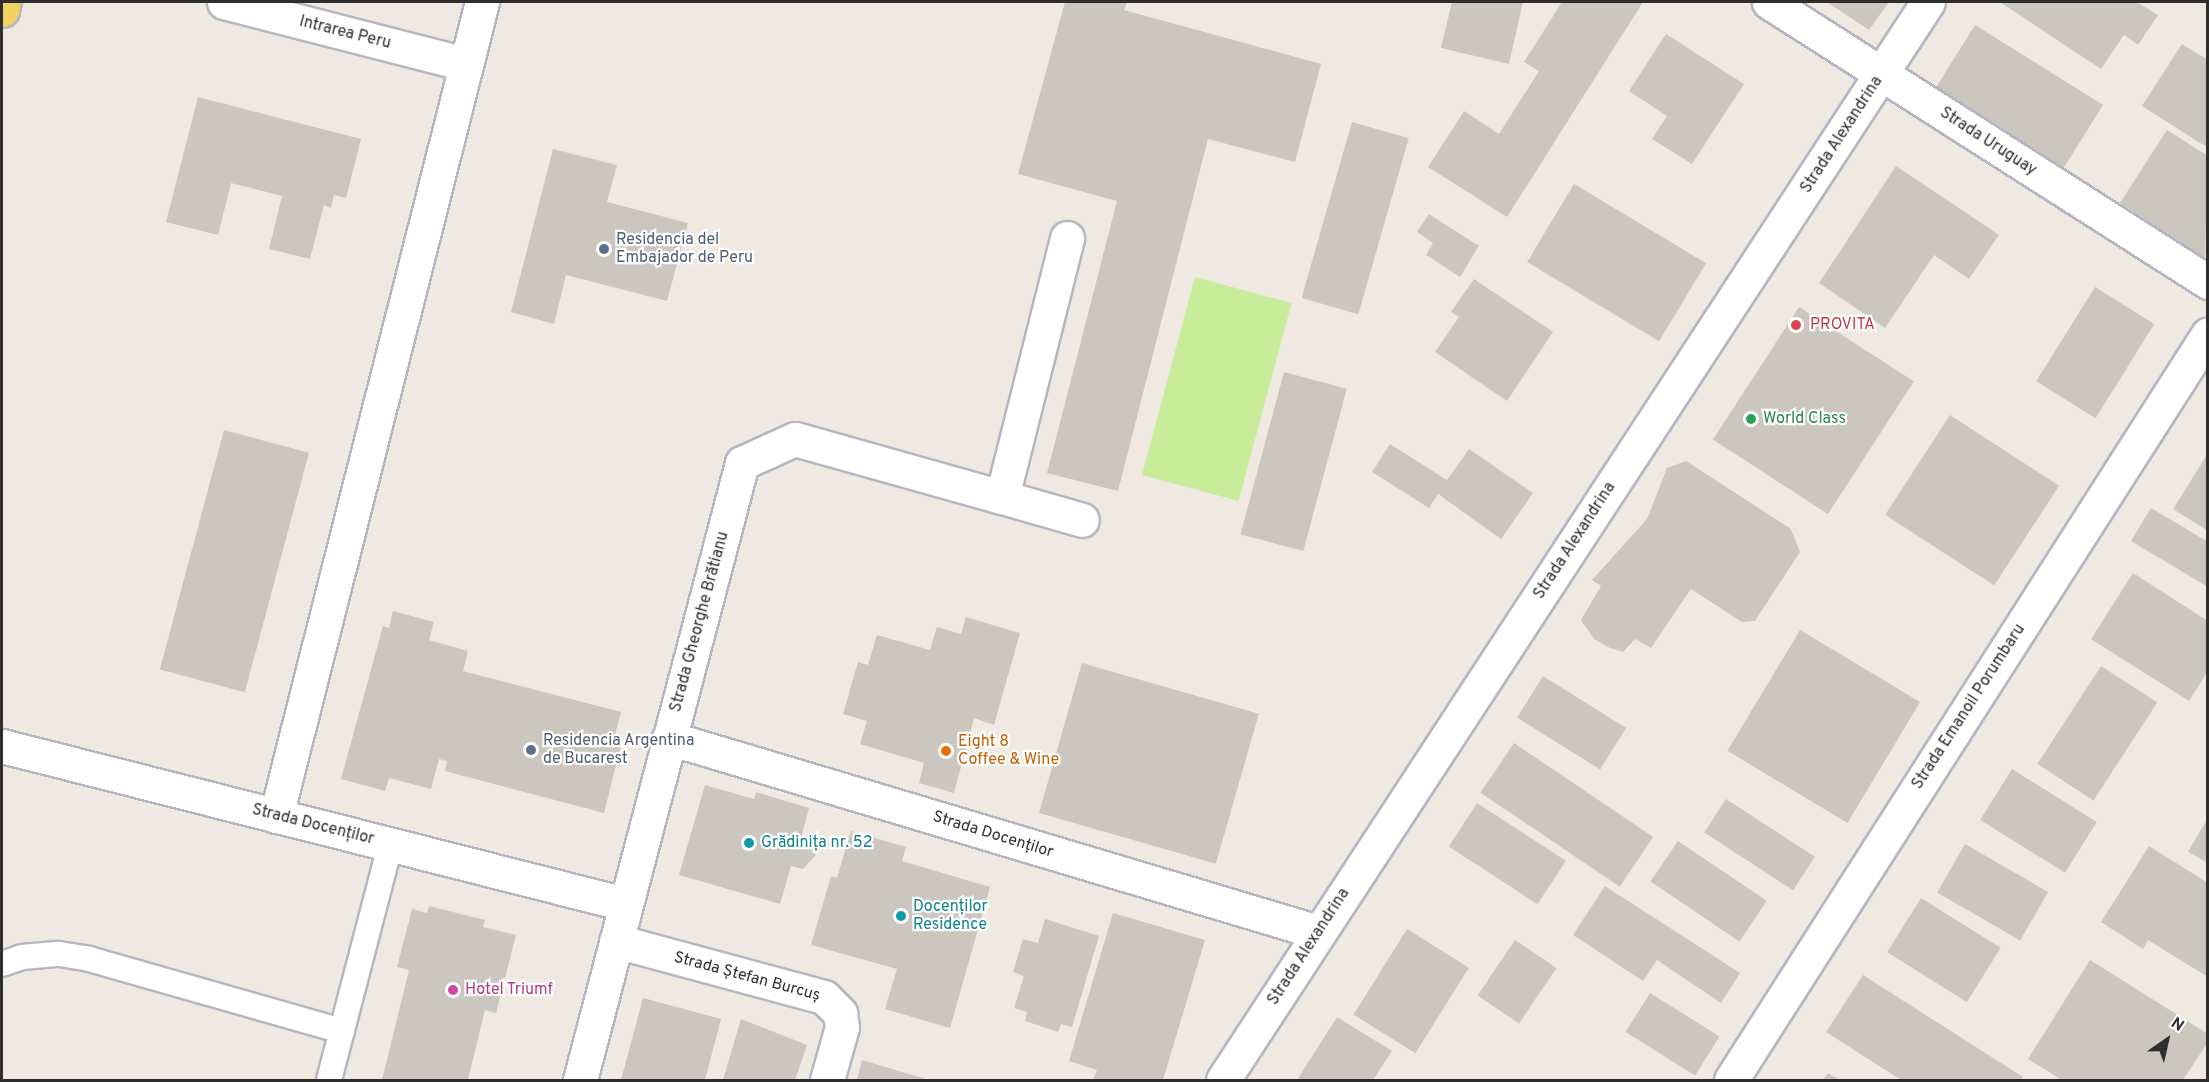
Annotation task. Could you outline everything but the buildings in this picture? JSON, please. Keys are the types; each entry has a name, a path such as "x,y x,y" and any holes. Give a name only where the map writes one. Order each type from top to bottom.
{"main road":[{"path":"2,10 4,2"}],"street":[{"name":"Intrarea Peru","path":"224,2 466,64"},
{"path":"276,816 482,2"},
{"name":"Strada Uruguay","path":"1769,2 2208,282"},
{"name":"Strada Alexandrina","path":"1223,1080 1928,2"},
{"path":"1002,496 1067,238"},
{"name":"Strada Emanoil Porumbaru","path":"1731,1080 2208,334"},
{"name":"Strada Gheorghe Brătianu","path":"580,1080 742,463 795,439 1082,520"},
{"name":"Strada Docenților","path":"669,738 1318,932"},
{"name":"Strada Docenților","path":"2,746 626,904"},
{"name":"Strada Ștefan Burcuș","path":"616,941 824,997 840,1013 842,1027 827,1080"}],"lane":[{"path":"329,1080 390,845"},
{"path":"2,964 22,957 59,954 89,959 342,1031"}],"green space":[{"path":"1195,277 1292,303 1239,501 1142,475"}],"place":[{"name":"Residencia del Embajador de Peru","path":"604,249"},
{"name":"PROVITA","path":"1796,325"},
{"name":"World Class","path":"1751,419"},
{"name":"Residencia Argentina de Bucarest","path":"531,750"},
{"name":"Eight 8 Coffee & Wine","path":"946,751"},
{"name":"Grădinița nr. 52","path":"749,843"},
{"name":"Docenților Residence","path":"901,916"},
{"name":"Hotel Triumf","path":"453,990"}]}
